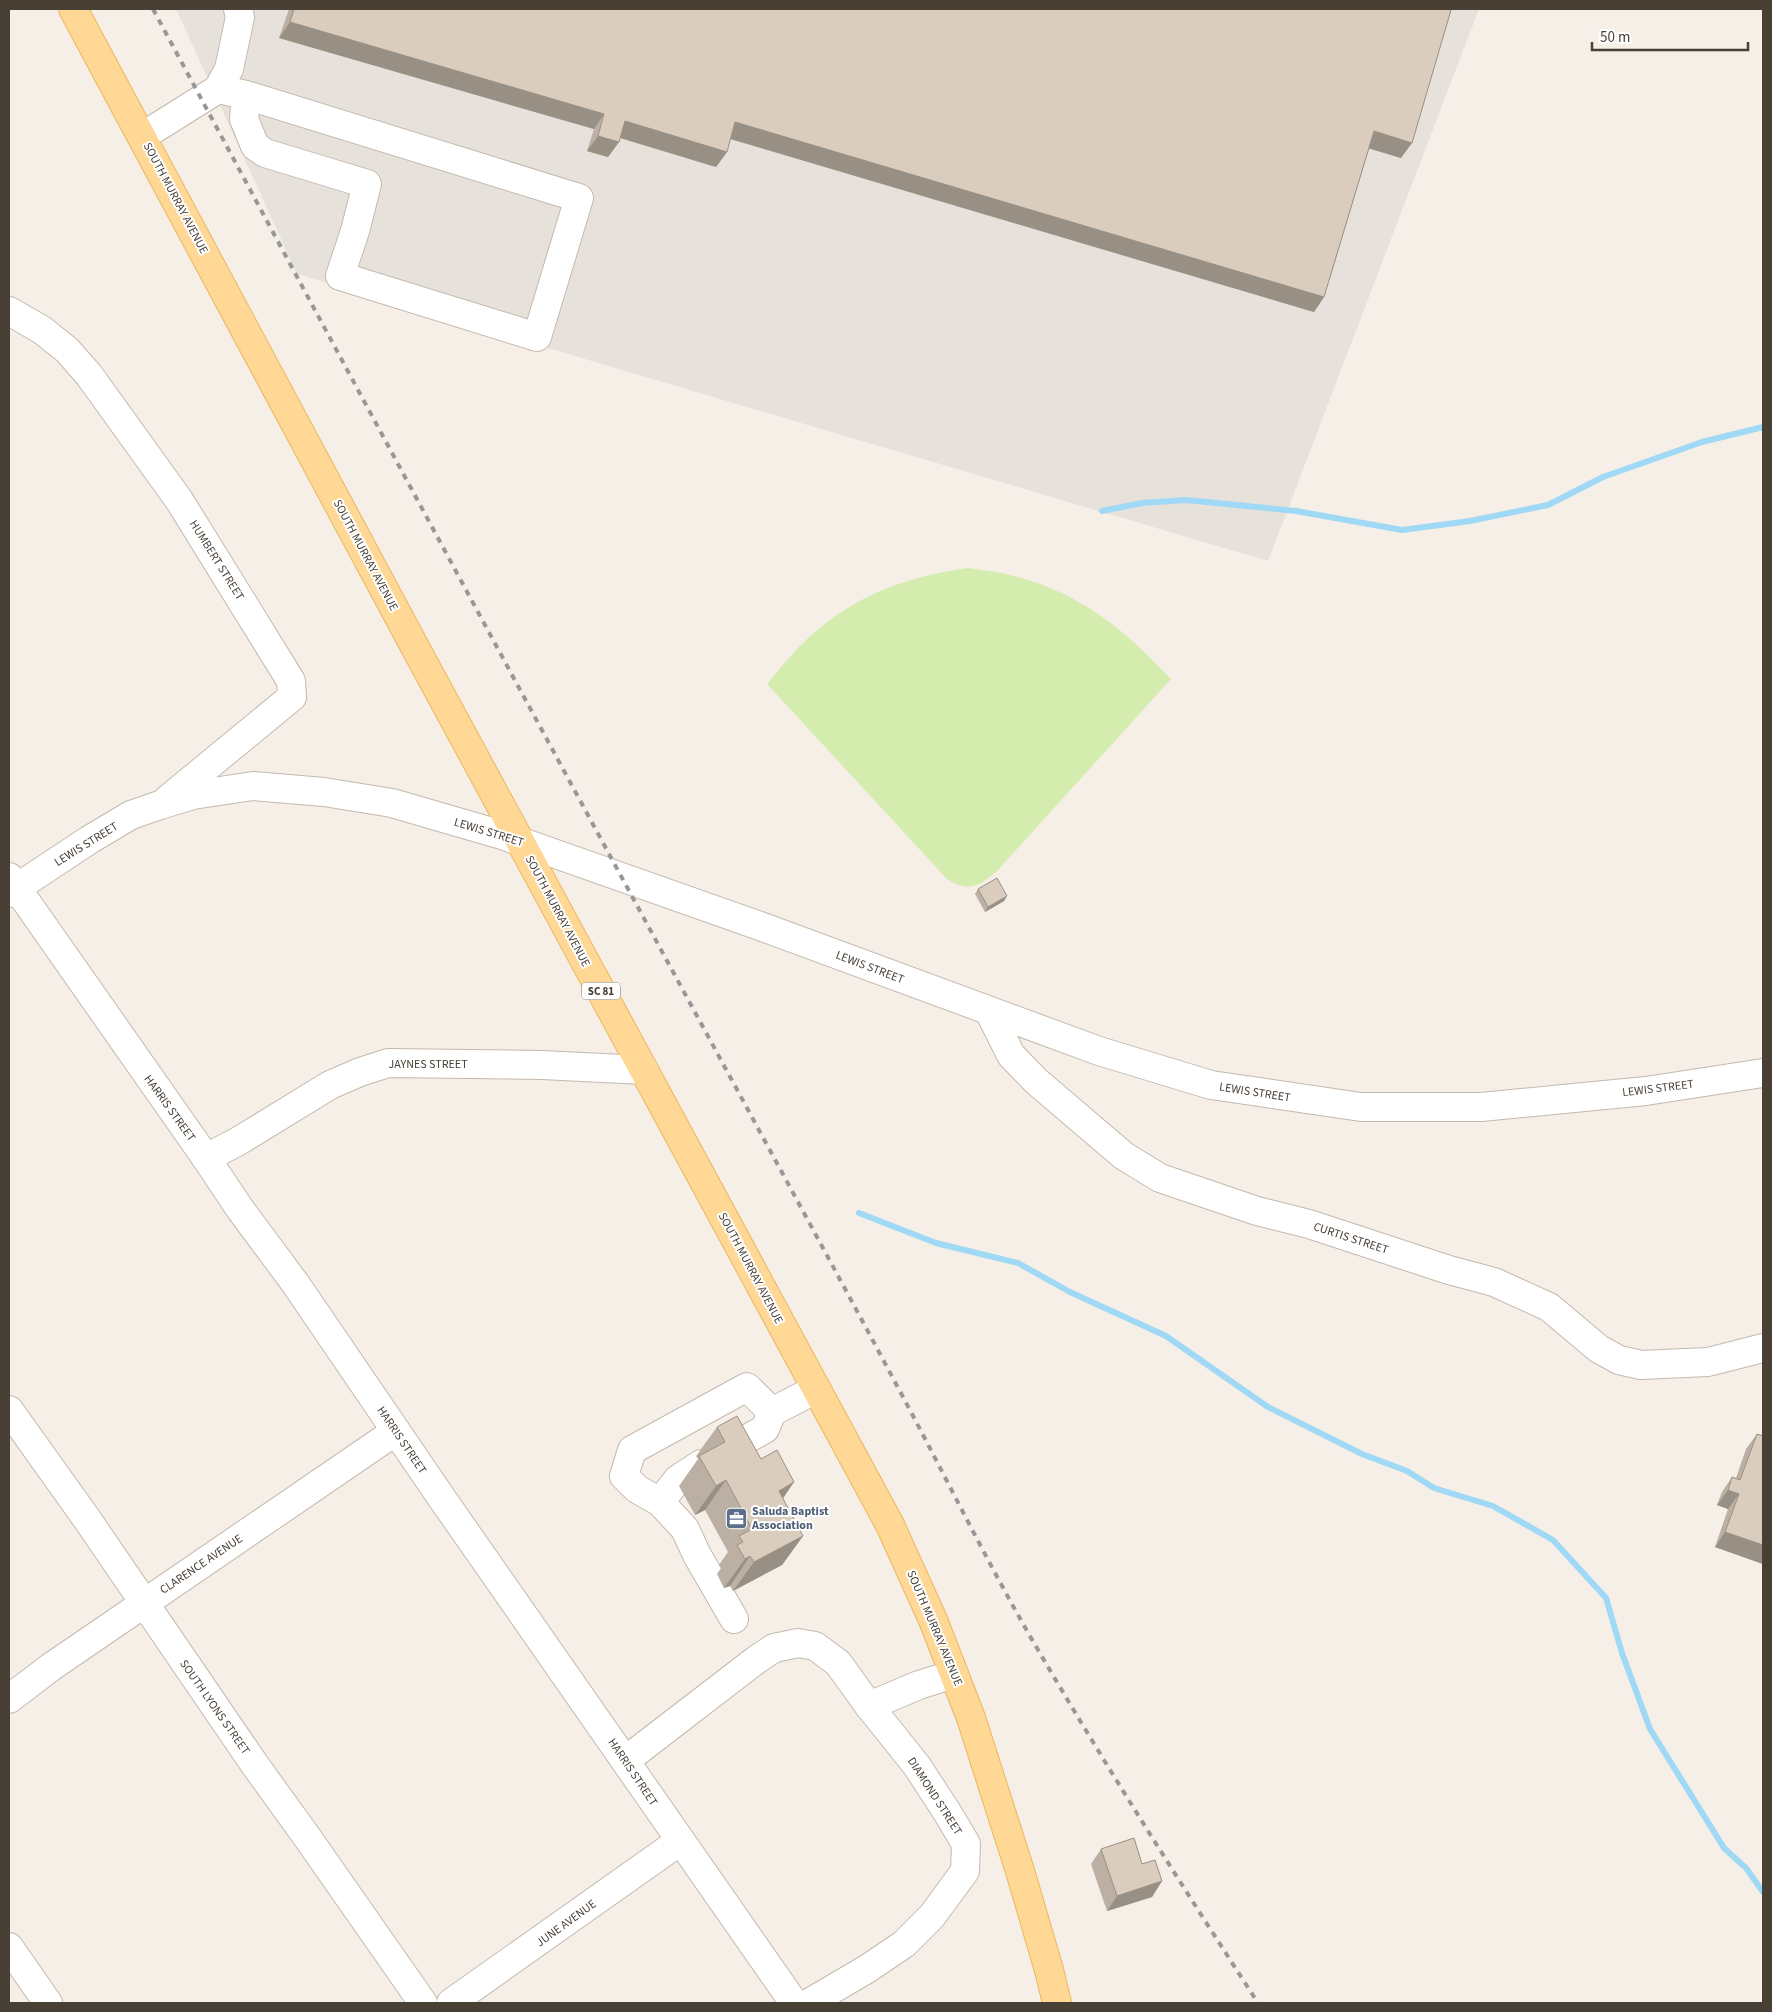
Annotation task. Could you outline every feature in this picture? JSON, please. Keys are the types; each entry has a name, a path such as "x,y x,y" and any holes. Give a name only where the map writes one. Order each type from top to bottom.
{"main road":[{"name":"SOUTH MURRAY AVENUE","path":"73,9 890,1526 933,1620 971,1718 997,1797 1049,1970 1057,2003"}],"street":[{"path":"143,136 218,89 229,69 240,17 238,9"},
{"path":"218,89 246,95 580,198 537,337 340,276 367,184 260,150 255,146 244,119 246,95"},
{"name":"HUMBERT STREET","path":"9,312 42,330 67,350 89,375 179,500 291,681 292,697 160,805"},
{"name":"LEWIS STREET","path":"11,886 131,816 192,795 253,786 324,792 392,803 520,841 760,926 1099,1051 1211,1085 1361,1107 1482,1107 1646,1091 1763,1073"},
{"name":"HARRIS STREET","path":"11,886 206,1158 240,1209 295,1283 794,2003"},
{"name":"CURTIS STREET","path":"989,1011 1012,1055 1036,1081 1124,1156 1160,1178 1257,1211 1309,1224 1449,1270 1494,1282 1549,1307 1599,1348 1619,1360 1641,1365 1708,1362 1763,1348"},
{"name":"JAYNES STREET","path":"206,1158 237,1142 330,1086 360,1072 388,1063 542,1065 644,1070"},
{"path":"734,1618 697,1555 685,1529 660,1502 637,1489 624,1476 632,1450 747,1387 772,1412"},
{"path":"660,1502 678,1479 711,1458 765,1429 772,1412 816,1389"},
{"name":"SOUTH LYONS STREET","path":"9,1410 89,1522 255,1765 423,2003"},
{"name":"CLARENCE AVENUE","path":"9,1699 50,1667 396,1431"},
{"name":"DIAMOND STREET","path":"626,1760 756,1660 774,1648 798,1644 815,1646 838,1663 869,1706 917,1766 948,1812 966,1844 964,1871 932,1916 904,1944 867,1969 809,2003"},
{"path":"869,1706 919,1685 954,1674"},
{"name":"JUNE AVENUE","path":"451,2003 680,1841"},
{"path":"9,1947 48,2003"}],"shaded area":[{"path":"176,9 1479,9 1268,561 297,274"}],"green space":[{"path":"968,568 1001,573 1031,581 1055,590 1076,601 1116,627 1171,679 996,872 973,886 961,886 947,879 767,684 818,629 857,603 877,592 898,584 921,577"}],"building":[{"path":"294,9 1451,10 1412,143 1374,131 1324,297 735,122 727,152 625,121 619,142 598,136 604,114 290,22"},
{"path":"997,878 1007,896 988,907 978,889"},
{"path":"737,1416 761,1459 777,1450 794,1482 779,1491 803,1536 754,1562 750,1556 745,1559 737,1545 743,1542 739,1536 752,1529 726,1480 716,1486 699,1456 725,1442 717,1427"},
{"path":"1757,1434 1763,1436 1763,1545 1725,1532 1739,1494 1728,1490 1732,1477 1740,1480"},
{"path":"1134,1838 1142,1864 1155,1860 1162,1881 1117,1896 1101,1849"}],"waterway":[{"path":"1102,511 1142,503 1186,500 1296,511 1402,530 1470,521 1548,505 1603,477 1702,442 1763,427"},
{"path":"859,1213 936,1243 1018,1263 1070,1292 1166,1336 1268,1407 1362,1454 1407,1471 1434,1488 1493,1506 1553,1540 1606,1598 1622,1653 1650,1729 1724,1848 1746,1868 1763,1892"}],"railway":[{"path":"153,9 856,1310 1019,1617 1116,1779 1258,2003"}],"place":[{"name":"Saluda Baptist Association","path":"736,1518"}]}
